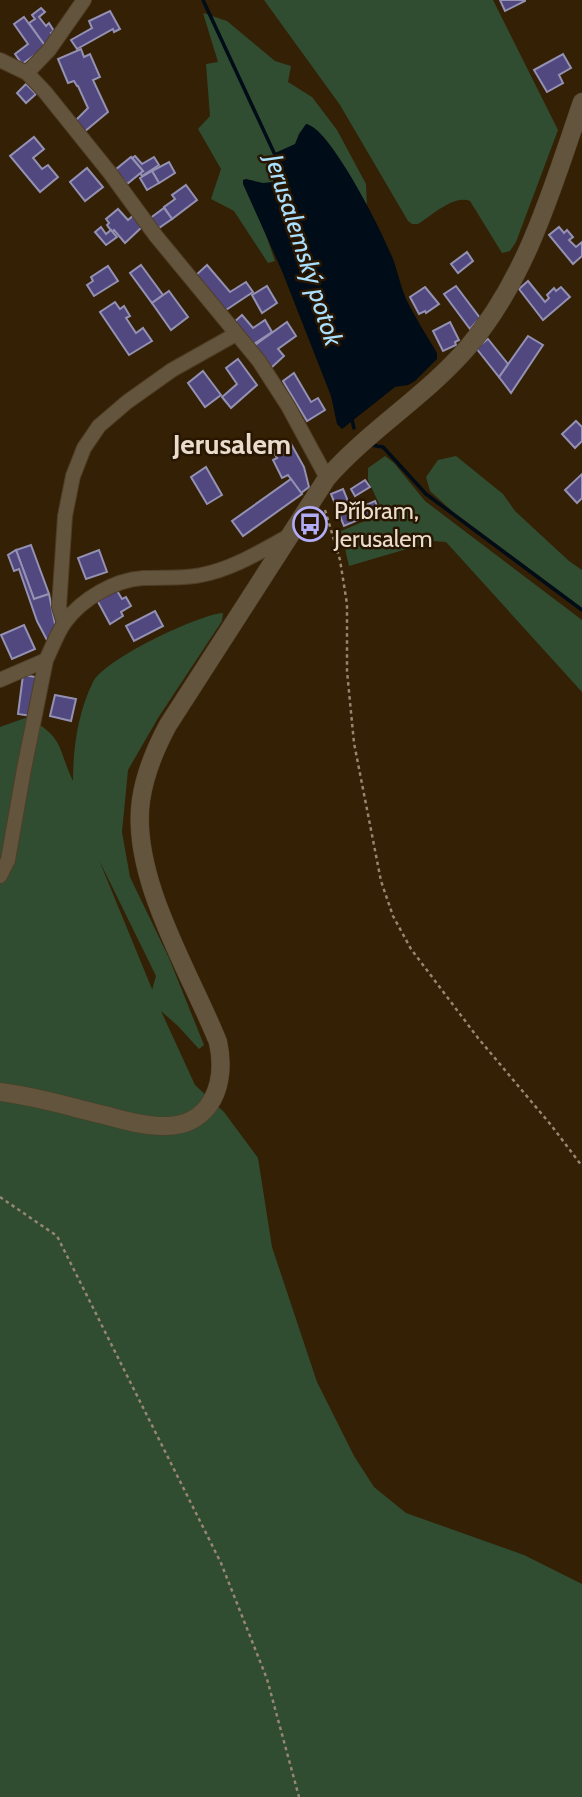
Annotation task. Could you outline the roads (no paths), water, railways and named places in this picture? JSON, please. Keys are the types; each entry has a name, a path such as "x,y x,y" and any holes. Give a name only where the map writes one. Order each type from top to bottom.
{"street":[{"path":"27,73 50,50 83,0"},
{"path":"0,60 27,73 80,134 156,236 275,384 327,478"},
{"path":"0,1092 141,1124 165,1126 200,1115 214,1098 222,1060 218,1042 166,923 142,850 141,801 155,749 327,478 359,444 439,376 467,349 484,327 508,289 542,216 582,102"},
{"path":"64,623 59,607 65,516 73,476 84,448 99,426 127,402 172,370 236,334"},
{"path":"0,876 8,860 46,660 64,623 90,599 121,582 198,576 219,571 289,536"},
{"path":"0,680 46,660"}],"water":[{"path":"306,124 328,143 355,184 388,246 407,301 437,353 437,359 415,381 395,387 342,429 337,424 331,396 282,271 243,184 246,179 273,182 275,153 295,144"}],"waterway":[{"name":"Jerusalemský potok","path":"203,0 276,157"},
{"name":"Jerusalemský potok","path":"351,416 354,428"},
{"name":"Jerusalemský potok","path":"371,445 383,447 426,494 582,610"}],"place":[{"name":"Příbram, Jerusalem","path":"310,524"}],"district":[{"name":"Jerusalem","path":"232,444"}]}
